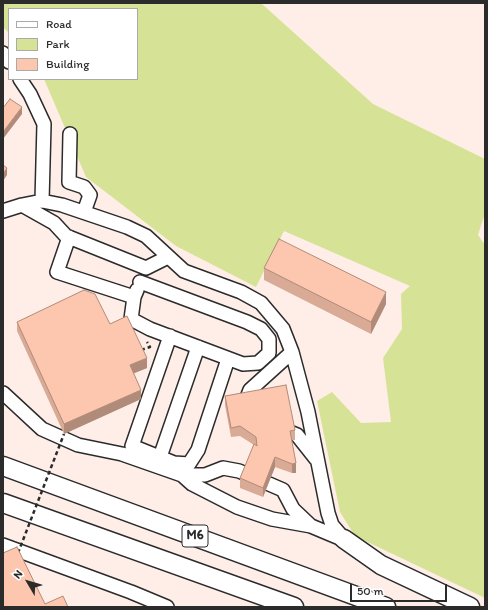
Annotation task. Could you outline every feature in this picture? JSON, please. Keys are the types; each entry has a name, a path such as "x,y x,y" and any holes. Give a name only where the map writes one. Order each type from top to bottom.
{"highway":[{"name":"M6","path":"3,466 386,607"},
{"name":"M6","path":"3,503 294,607"},
{"path":"344,539 381,565 470,607"}],"lane":[{"path":"21,80 30,94 44,124 42,202"},
{"path":"70,134 69,182 84,187 90,195 84,212"},
{"path":"3,211 22,205 42,202 62,205 128,227 146,236 184,271 241,292 261,303 283,329 292,352 308,412 332,525 344,539"},
{"path":"22,205 49,220 69,237 146,268"},
{"path":"69,237 57,272 134,298"},
{"path":"140,282 248,322 261,329 269,339 269,353 258,363 243,364 170,336 131,319 134,298 140,282 146,268 168,257"},
{"path":"170,336 132,446 174,463 189,464 198,450 228,358"},
{"path":"160,457 198,347"},
{"path":"250,421 242,409 250,390 292,352"},
{"path":"243,364 258,384"},
{"path":"3,393 42,429 78,445 122,454 182,475 205,476 223,468 238,471 283,490 293,509 311,526"},
{"path":"268,432 275,434 290,431 297,435 318,462"},
{"path":"182,475 192,484 237,508 272,519 311,526 344,539"},
{"path":"3,545 131,592 167,607"}],"path":[{"path":"17,556 64,434"}],"green space":[{"path":"3,3 261,3 373,104 485,159 485,213 478,235 485,245 485,598 355,536 340,512 317,401 332,392 361,423 391,422 383,358 402,329 401,294 410,286 284,231 256,287 176,246 86,177 44,80 138,80 138,8 8,8 8,32 3,27"}],"building":[{"path":"10,99 22,107 3,132 3,108"},
{"path":"3,165 7,168 3,174"},
{"path":"279,239 386,292 371,322 264,268"},
{"path":"84,290 95,294 110,324 127,316 147,358 130,365 141,390 64,424 17,322"},
{"path":"286,385 295,430 290,431 296,463 292,464 275,457 263,488 240,478 254,444 257,446 256,437 240,426 231,428 225,396"},
{"path":"17,547 45,604 63,596 68,607 3,607 3,553"}]}
